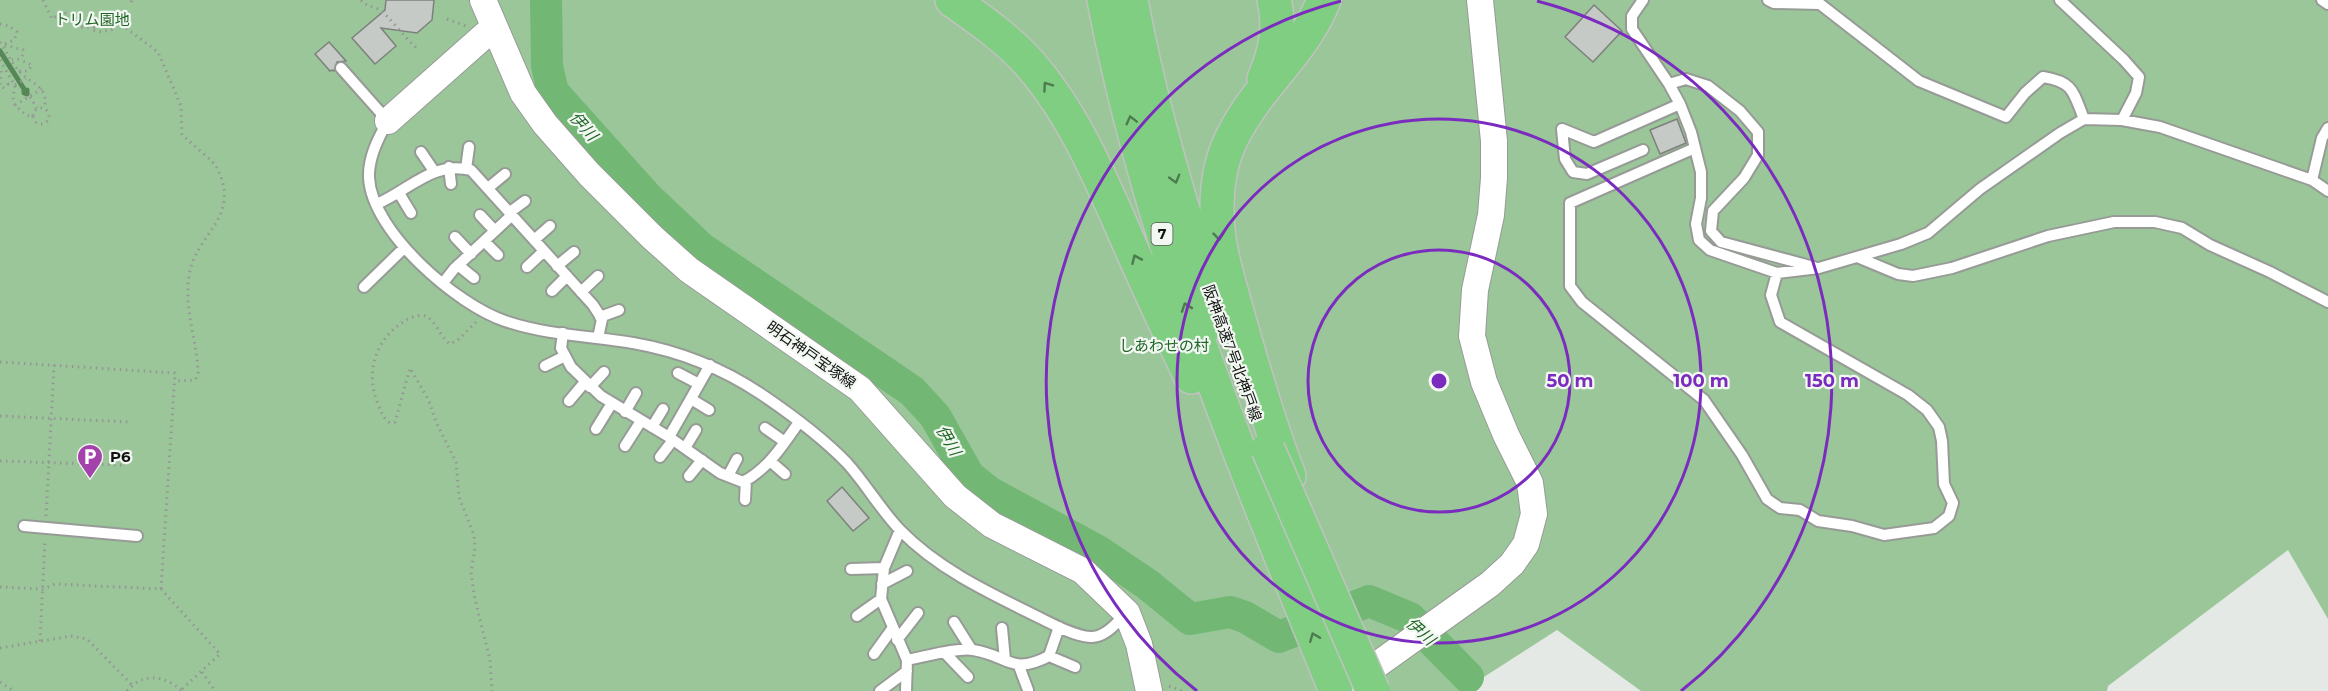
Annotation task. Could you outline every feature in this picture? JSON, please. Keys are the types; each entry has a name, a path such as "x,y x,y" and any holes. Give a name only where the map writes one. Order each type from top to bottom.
{"highway":[{"name":"7","path":"952,0 1016,50 1050,90 1091,158 1155,302 1255,455"},
{"path":"984,0 1016,50"},
{"name":"阪神高速7号北神戸線","path":"1104,0 1132,126 1164,240 1213,386 1255,455 1352,643 1373,691"},
{"name":"阪神高速7号北神戸線","path":"1131,0 1159,122 1196,251 1240,379 1255,455 1293,585 1336,691"},
{"path":"1253,102 1270,64 1276,42 1277,15 1274,0"},
{"name":"7","path":"1255,455 1258,385 1220,246 1216,208 1220,175 1229,143 1253,102 1307,34 1324,0"}],"street":[{"name":"明石神戸宝塚線","path":"483,0 483,28 545,124 589,174 688,270 860,389 955,496 992,525 1083,571 1127,613 1158,688"},
{"path":"1336,691 1394,654 1490,584 1512,564 1526,544 1534,514 1530,483 1506,435 1484,382 1472,336 1475,290 1491,215 1494,178 1494,141 1480,0"},
{"path":"387,121 483,28"}],"lane":[{"path":"1643,0 1632,16 1632,29 1680,104 1701,172 1701,198 1696,224 1699,240 1710,250 1777,273 1819,268 1901,244 1928,233 1980,189 2084,119 2122,120 2160,127 2312,180 2328,191"},
{"path":"1768,0 1774,3 1820,4 1919,81 2006,117 2025,93 2043,77 2062,80 2073,92 2084,119"},
{"path":"2060,0 2139,76 2136,93 2122,120"},
{"path":"2322,0 2328,4"},
{"path":"341,68 387,121 376,142 369,177 377,204 404,248 472,307 504,321 538,330 656,348 710,364 760,394 820,438 847,464 900,530 950,571 1059,627 1089,637 1103,635 1127,613"},
{"path":"1669,84 1686,79 1708,86 1740,111 1758,132 1758,155 1744,178 1713,212 1711,231 1721,242 1819,268"},
{"path":"1643,150 1587,174 1573,172 1565,159 1562,129 1594,142 1680,104"},
{"path":"2312,180 2322,138 2328,128"},
{"path":"466,169 469,147"},
{"path":"1695,148 1570,203 1570,286 1582,302 1704,400 1742,455 1767,499 1773,504 1780,508 1800,510 1818,520 1884,535 1934,528 1949,516 1953,503 1944,484 1939,427 1927,410 1908,395 1780,322 1771,295 1777,273"},
{"path":"421,152 434,171"},
{"path":"377,204 434,171 455,166 471,170 567,276 600,317 598,338"},
{"path":"449,168 451,184"},
{"path":"488,188 505,174"},
{"path":"399,193 411,213"},
{"path":"443,283 458,265 525,201"},
{"path":"480,215 495,231"},
{"path":"1857,257 1898,274 1913,276 1952,268 2048,236 2114,222 2155,222 2182,228 2210,245 2271,272 2328,302"},
{"path":"534,240 550,226"},
{"path":"455,237 471,254"},
{"path":"484,241 498,255"},
{"path":"364,287 404,248"},
{"path":"527,267 544,251"},
{"path":"557,266 573,252"},
{"path":"458,265 474,278"},
{"path":"552,291 567,276"},
{"path":"581,292 598,276"},
{"path":"600,317 620,310"},
{"path":"563,333 561,348 572,367 588,385 625,412 728,476 743,482 758,474 799,422"},
{"path":"545,366 566,356"},
{"path":"660,457 710,364"},
{"path":"568,400 604,372"},
{"path":"678,373 699,384"},
{"path":"625,412 636,393"},
{"path":"691,399 709,410"},
{"path":"596,429 612,403"},
{"path":"652,427 663,409"},
{"path":"625,446 641,421"},
{"path":"765,428 785,442"},
{"path":"685,448 696,430"},
{"path":"728,476 737,459"},
{"path":"689,476 702,460"},
{"path":"770,461 785,474"},
{"path":"745,500 746,480"},
{"path":"24,526 137,536"},
{"path":"900,530 884,568 881,599 907,666 906,691"},
{"path":"852,569 884,568"},
{"path":"882,585 907,571"},
{"path":"857,616 881,599"},
{"path":"897,640 918,613"},
{"path":"954,622 971,649"},
{"path":"880,691 907,666 945,653 971,649 1019,666 1036,663 1048,656 1059,627"},
{"path":"1002,628 1005,660"},
{"path":"874,654 892,629"},
{"path":"945,653 968,676"},
{"path":"1048,656 1075,667"},
{"path":"1019,666 1028,690"}],"path":[{"path":"43,0 52,20 62,12 71,15 74,24 82,27 94,27 92,30 102,32 114,29"},
{"path":"361,0 363,4 379,10 405,39 417,48"},
{"path":"447,19 483,28"},
{"path":"0,24 9,26 17,32 14,40 2,44"},
{"path":"126,28 158,52 181,106 182,134 218,169 225,199 223,211 195,256 189,273 187,300 198,373 195,380 174,381"},
{"path":"2,44 26,79 34,81 42,89 46,100 44,108"},
{"path":"2,44 23,50 23,57 13,60"},
{"path":"0,60 15,86 13,97 15,105 40,124 48,121 50,114 44,108"},
{"path":"13,60 27,61 32,65 28,71 19,71"},
{"path":"3,66 0,86 4,88 8,84 4,81"},
{"path":"15,86 26,79"},
{"path":"15,105 42,89"},
{"path":"30,97 37,109"},
{"path":"37,109 44,108"},
{"path":"33,117 37,109"},
{"path":"485,312 459,339 450,344 441,337 425,316 416,316 406,320 393,328 384,338 376,354 371,382 384,418 390,423 395,422 410,368 429,401 436,422 456,462 459,497 474,535 475,548 471,572 474,595 490,660 492,691"},
{"path":"0,362 175,374 161,589"},
{"path":"40,641 54,365"},
{"path":"0,416 129,422"},
{"path":"0,461 122,465"},
{"path":"0,587 43,589 55,584 161,589 220,654 181,691 170,681 160,677 150,677 132,685 127,691"},
{"path":"0,648 71,636 87,639 132,685"},
{"path":"202,672 214,691"},
{"path":"0,682 14,691"},
{"path":"1158,688 1182,691"}],"green space":[{"name":"しあわせの村","path":"0,0 2328,0 2328,619 2288,550 2108,686 2107,691 1641,691 1557,630 1462,691 0,691"}],"building":[{"path":"386,0 434,0 432,20 417,33 381,28 396,46 375,64 352,38 385,10"},
{"path":"1594,5 1622,31 1593,62 1565,37"},
{"path":"329,42 346,61 337,62 334,71 330,71 315,54"},
{"path":"1677,119 1686,143 1660,154 1650,130"},
{"path":"842,487 869,518 853,531 827,501"}],"waterway":[{"name":"伊川","path":"546,0 547,66 553,92 647,197 701,248 912,391 935,416 969,476 989,492 1098,551 1147,584 1190,619 1230,612 1245,617 1279,637 1369,601 1410,618 1468,677"},
{"path":"0,51 24,89 24,93 27,94 27,90"}],"place":[{"name":"P6","path":"90,480"}],"park label":[{"name":"トリム園地","path":"92,20"}]}
